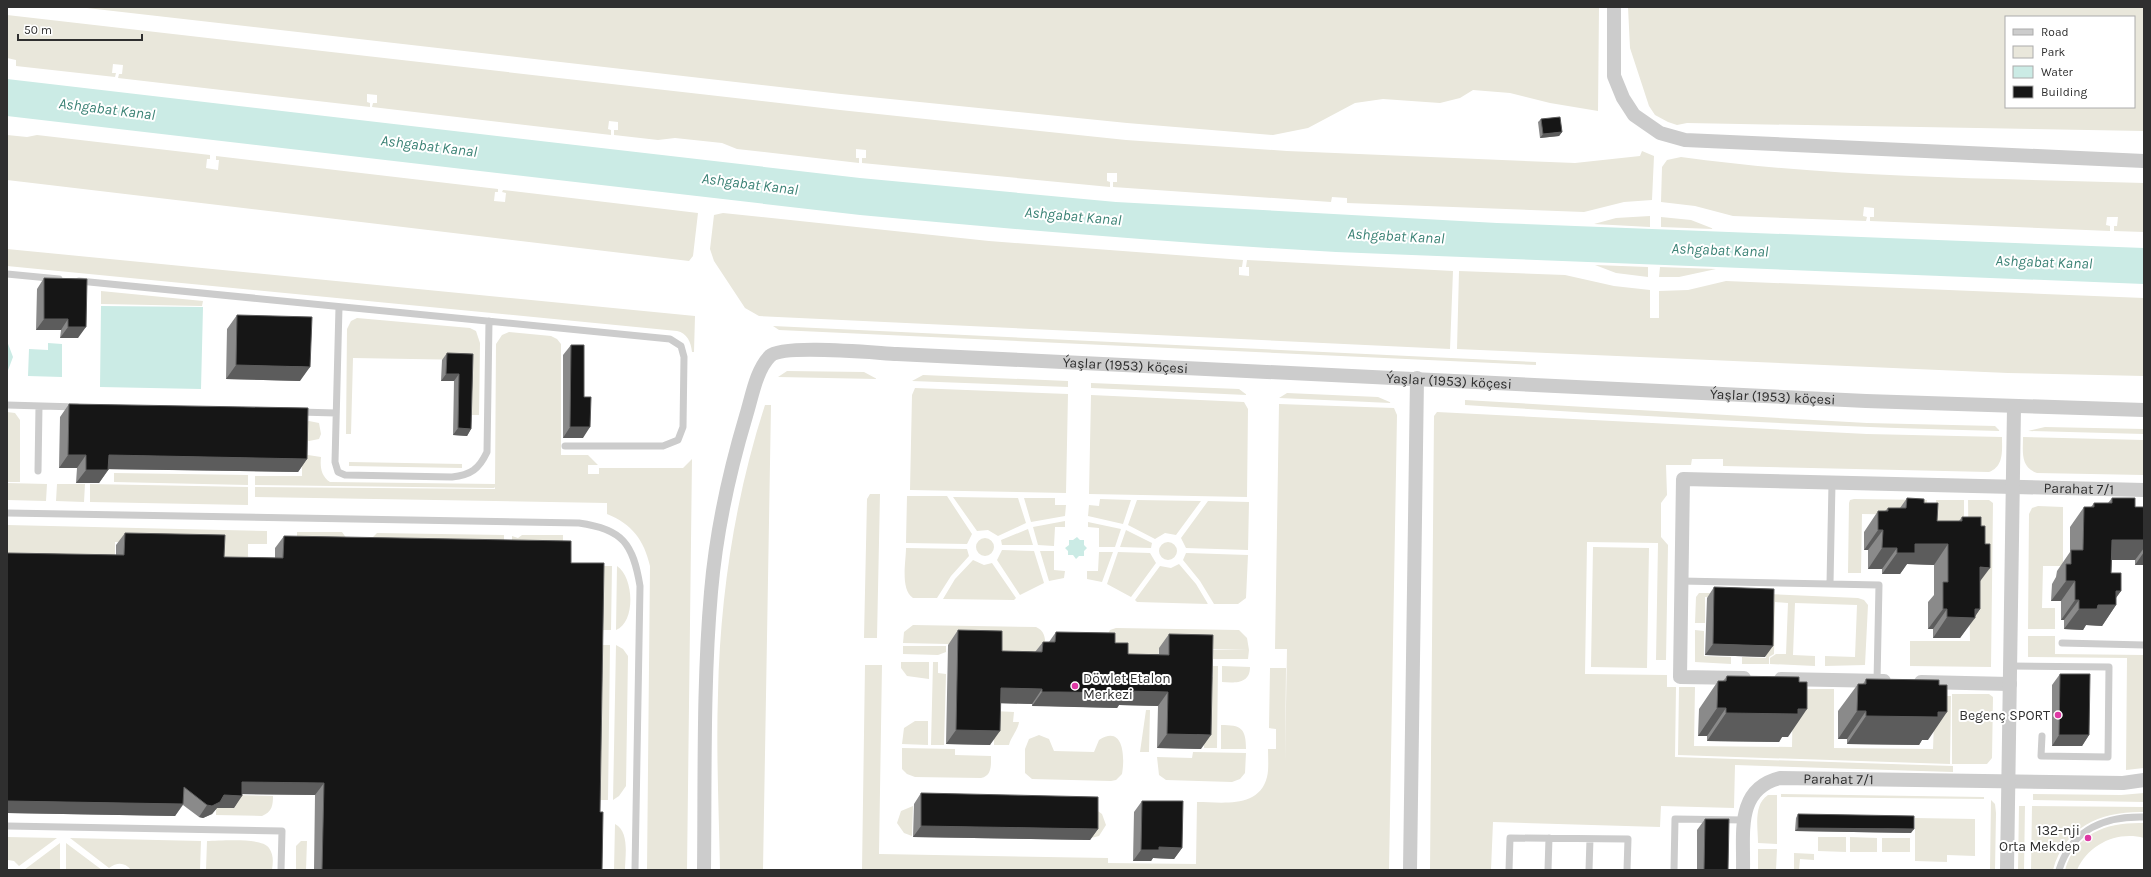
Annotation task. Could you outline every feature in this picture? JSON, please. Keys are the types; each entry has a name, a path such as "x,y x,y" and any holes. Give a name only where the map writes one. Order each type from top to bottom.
{"street":[{"path":"1614,7 1614,76 1623,98 1634,115 1660,133 1685,140 2144,161"},
{"name":"Ýaşlar (1953) köçesi","path":"704,870 707,654 711,591 730,477 750,403 763,367 770,356 778,351 811,350 2014,407 2144,410"},
{"path":"1410,870 1417,378"},
{"path":"2007,870 2014,407"},
{"name":"Parahat 7/1","path":"1681,581 1683,479 2144,490"},
{"path":"1681,581 1680,677 2010,684"},
{"name":"Parahat 7/1","path":"1743,870 1744,820 1746,809 1755,791 1768,781 1780,778 2123,783 2144,780"}],"lane":[{"path":"7,274 670,339 681,346 684,357 684,427 678,440 663,446 565,446"},
{"path":"339,307 335,462 336,467 341,474 452,477 462,476 476,471 487,452 490,321"},
{"path":"7,405 86,407"},
{"path":"38,471 39,406"},
{"path":"289,412 336,413"},
{"path":"1830,584 1832,483"},
{"path":"7,512 579,522 598,525 613,532 624,541 632,552 640,586 635,870"},
{"path":"1681,581 1879,585 1877,681"},
{"path":"2062,643 2144,645"},
{"path":"2010,666 2109,668 2108,757 2041,756 2042,736"},
{"path":"2058,870 2068,849 2089,829 2116,818 2144,817"},
{"path":"1674,870 1675,819 1744,820"},
{"path":"7,826 282,831 281,870"},
{"path":"1510,870 1510,838 1628,840 1627,870"},
{"path":"1548,870 1549,838"},
{"path":"1589,870 1590,839"}],"green space":[{"path":"78,7 1599,7 1598,111 1550,103 1510,93 1473,90 1460,98 1440,103 1383,99 1355,103 1308,128 1273,135 1127,123 841,94"},
{"path":"1628,7 2144,7 2144,131 1687,123 1677,125 1655,115 1649,106 1630,48"},
{"path":"7,15 840,110 1126,140 1287,151 1575,163 1640,156 1642,151 1654,156 1652,200 1624,202 1584,212 1347,203 1347,198 1332,197 1331,202 1113,187 1113,182 1117,182 1117,173 1107,173 1107,181 1110,182 1110,187 862,163 862,158 866,158 866,150 856,149 856,158 859,158 859,163 737,149 722,143 675,138 658,140 614,135 614,130 618,130 618,122 609,121 608,129 611,130 611,135 372,107 373,103 377,103 377,95 367,94 367,102 370,103 370,107 118,78 119,74 122,74 123,65 113,64 112,73 116,73 115,77 16,66 16,60 7,58"},
{"path":"7,135 27,137 37,135 210,155 210,159 207,159 206,168 218,170 219,160 216,160 216,156 498,189 498,192 495,192 494,201 505,202 506,193 502,192 503,190 698,213 693,256 689,261 7,180"},
{"path":"1681,157 1738,164 1854,173 2144,183 2144,232 2114,231 2114,226 2117,226 2118,217 2107,217 2106,225 2110,226 2110,231 1870,221 1870,217 1874,217 1874,208 1864,207 1863,216 1867,217 1866,221 1733,216 1695,206 1661,202 1662,167 1667,160"},
{"path":"723,213 989,241 1243,260 1242,267 1239,267 1239,275 1249,276 1249,267 1246,267 1247,260 1453,271 1450,349 759,316 745,308 714,261 710,249 714,215"},
{"path":"1650,216 1650,227 1594,224 1616,218"},
{"path":"1661,217 1691,220 1714,229 1661,227"},
{"path":"7,249 695,316 694,352 692,352 691,345 686,336 677,331 7,266"},
{"path":"1595,265 1648,267 1648,277 1616,273"},
{"path":"1660,267 1716,269 1679,277 1659,277"},
{"path":"1459,271 1565,275 1614,286 1650,290 1650,318 1659,318 1659,291 1688,290 1726,281 2144,298 2144,376 2008,373 1457,349"},
{"path":"101,291 203,301 202,306 101,304"},
{"path":"357,318 470,328 476,331 480,343 479,415 470,415 471,360 353,358 351,434 346,434 347,329 351,321"},
{"path":"773,326 1536,362 1536,365 779,330"},
{"path":"509,332 551,336 557,339 561,344 561,455 588,455 598,465 588,465 588,474 599,474 599,468 683,468 692,459 687,870 647,870 650,566 644,548 636,534 616,518 607,514 607,503 255,497 255,487 495,489 495,487 255,485 255,476 302,476 302,457 308,455 321,457 322,471 327,480 330,482 495,484 496,344 502,335"},
{"path":"787,371 864,372 877,379 778,377"},
{"path":"923,375 1068,381 1068,387 912,381"},
{"path":"1091,383 1239,389 1247,395 1091,388"},
{"path":"915,388 1068,394 1066,493 910,490 912,395"},
{"path":"1287,393 1378,397 1392,403 1279,398"},
{"path":"1091,395 1244,402 1248,409 1247,497 1089,494"},
{"path":"1465,400 1867,423 1995,426 2000,431 1732,421 1465,405"},
{"path":"1279,404 1394,408 1397,415 1389,870 862,870 865,665 882,665 879,854 1108,858 1108,863 1196,864 1197,802 1228,803 1248,799 1263,787 1267,777 1268,749 1276,749 1276,729 1269,728 1270,668 1286,668 1285,763 1287,649 1275,649"},
{"path":"765,405 771,405 763,870 720,870 717,716 722,621 737,511 754,440"},
{"path":"7,412 15,413 20,420 20,482 7,482"},
{"path":"1437,412 1867,434 2002,437 2002,453 2000,462 1989,472 1723,466 1723,459 1692,459 1691,465 1666,465 1667,495 1661,503 1661,537 1668,545 1666,660 1656,660 1658,543 1587,542 1585,674 1667,675 1667,687 1676,687 1675,757 1953,766 1953,772 1735,765 1734,808 1661,806 1660,827 1493,822 1491,870 1430,870 1434,416"},
{"path":"309,421 319,423 321,434 319,439 309,441 303,439 304,423"},
{"path":"2045,427 2144,429 2144,434 2028,431"},
{"path":"2023,437 2144,440 2144,475 2037,473 2025,463 2023,453"},
{"path":"349,462 462,464 462,468 349,466"},
{"path":"114,473 248,475 248,485 114,482"},
{"path":"7,483 47,484 46,501 7,500"},
{"path":"57,484 85,484 84,502 56,501"},
{"path":"90,484 248,487 248,505 90,502"},
{"path":"870,494 880,494 877,638 864,638 867,499"},
{"path":"907,496 947,496 972,534 967,544 906,543"},
{"path":"953,497 1018,498 1026,523 998,536 988,530 977,531"},
{"path":"1024,498 1055,498 1055,505 1066,505 1065,516 1031,522"},
{"path":"1100,499 1131,500 1123,524 1088,516 1089,505 1099,506"},
{"path":"1137,500 1201,501 1176,535 1165,533 1155,539 1128,525"},
{"path":"1850,500 1927,500 1926,515 1862,514 1861,573 1848,573 1849,503"},
{"path":"1936,500 1964,500 1964,531 1935,523"},
{"path":"1968,500 1989,500 1993,503 1991,667 1910,666 1910,641 1970,641"},
{"path":"1208,501 1249,502 1248,550 1186,548 1181,538"},
{"path":"2038,506 2063,507 2063,566 2043,566 2042,608 2055,608 2055,629 2028,629 2029,514 2032,508"},
{"path":"1065,521 1065,527 1055,527 1054,546 1038,545 1033,527"},
{"path":"1088,522 1121,529 1115,547 1099,547 1099,528 1088,527"},
{"path":"7,525 267,531 267,544 248,544 248,567 218,566 218,544 115,542 115,566 7,564"},
{"path":"1028,529 1033,545 1002,545 1001,540"},
{"path":"1126,530 1152,543 1151,548 1120,547"},
{"path":"297,532 342,532 347,539 297,547"},
{"path":"377,533 504,535 504,551 372,538"},
{"path":"522,535 563,535 563,552 512,551 512,536 518,538"},
{"path":"985,538 991,541 994,547 991,553 985,556 979,553 976,547 979,541"},
{"path":"1168,542 1174,545 1177,551 1174,557 1168,560 1162,557 1159,551 1162,545"},
{"path":"1593,547 1649,548 1647,668 1591,667"},
{"path":"906,548 967,549 969,556 951,576 937,598 913,598 906,588 905,582"},
{"path":"1002,550 1034,551 1044,583 1020,595 997,560"},
{"path":"1040,551 1054,551 1054,570 1065,571 1064,578 1049,581"},
{"path":"1099,552 1113,552 1102,582 1087,579 1087,571 1098,571"},
{"path":"1118,552 1150,553 1156,563 1131,597 1107,584"},
{"path":"1186,553 1248,555 1246,598 1238,604 1214,604 1200,581 1183,560"},
{"path":"973,560 984,565 992,563 1016,598 1014,600 943,599 955,579"},
{"path":"1179,564 1196,584 1208,604 1137,602 1135,600 1160,566 1171,568"},
{"path":"601,566 612,566 611,630 599,630"},
{"path":"617,566 623,572 627,580 630,609 627,618 616,630"},
{"path":"1699,593 1736,593 1736,598 1705,597 1705,623 1695,623 1696,597"},
{"path":"1768,594 1858,598 1864,600 1868,605 1865,665 1825,666 1825,656 1855,657 1857,605 1795,603 1793,655 1815,656 1815,666 1770,664 1770,658 1776,654 1786,654 1788,603 1775,602 1774,654 1769,657 1769,664 1742,664 1742,657 1766,658"},
{"path":"913,625 1036,627 1040,629 1044,635 1045,656 992,666 992,645 903,643 904,632"},
{"path":"1116,628 1239,630 1247,638 1249,650 1159,648 1158,668 1118,667 1106,637 1110,630"},
{"path":"1695,630 1704,631 1704,656 1731,657 1731,664 1695,662"},
{"path":"2028,636 2055,636 2055,654 2144,655 2144,768 2126,770 2127,658 2028,657"},
{"path":"599,645 610,645 608,800 597,800"},
{"path":"616,645 623,649 628,656 626,786 619,796 613,800"},
{"path":"903,646 946,646 946,652 938,655 903,654"},
{"path":"1206,650 1249,650 1248,659 1213,659 1210,658"},
{"path":"901,662 929,662 929,679 907,676 901,668"},
{"path":"933,662 938,662 938,673 946,674 944,745 931,745"},
{"path":"1213,666 1218,666 1217,748 1204,748 1205,677 1213,677"},
{"path":"1222,666 1250,667 1249,673 1245,679 1237,682 1222,682"},
{"path":"1679,687 1695,687 1694,746 1792,747 1793,689 1834,689 1834,748 1933,749 1935,696 1951,696 1950,764 1678,755"},
{"path":"1952,694 1989,694 1993,697 1992,758 1987,764 1952,764"},
{"path":"1146,710 1150,710 1149,752 1140,752"},
{"path":"994,711 1014,712 1013,722 1019,722 1009,745 994,745"},
{"path":"915,721 928,721 928,745 902,744 904,728"},
{"path":"1221,725 1238,727 1241,729 1245,736 1246,749 1221,749"},
{"path":"1039,735 1049,739 1054,751 1094,752 1099,740 1107,736 1114,736 1121,745 1123,752 1122,774 1116,780 1111,781 1032,779 1025,773 1025,749 1029,739"},
{"path":"902,748 955,749 955,755 991,756 990,770 985,777 981,778 915,777 907,774 902,769"},
{"path":"1193,752 1246,753 1245,773 1240,779 1232,782 1166,780 1159,775 1157,757 1192,758"},
{"path":"2144,793 2144,802 2033,800 2033,794 2121,795"},
{"path":"1781,794 1984,797 1984,799 1781,797"},
{"path":"235,795 273,796 272,805 270,810 262,816 216,815 216,808 235,808"},
{"path":"1768,795 1777,795 1777,844 1758,843 1758,810 1763,799"},
{"path":"1991,800 1995,804 1996,813 1995,870 1990,870"},
{"path":"913,806 912,836 904,833 897,823 901,811"},
{"path":"2019,806 2025,806 2024,870 2018,870"},
{"path":"2032,806 2144,807 2144,812 2114,814 2087,824 2066,842 2053,870 2031,870"},
{"path":"1095,809 1102,814 1106,825 1099,836 1091,838"},
{"path":"1915,818 1975,819 1975,856 1947,855 1947,862 1915,861"},
{"path":"2131,823 2144,823 2144,838 2124,836 2114,838 2096,847 2089,853 2077,870 2065,870 2070,857 2077,846 2085,838 2095,832 2106,827"},
{"path":"615,824 620,828 625,838 625,870 614,870"},
{"path":"7,837 57,838 19,866 14,861 8,860"},
{"path":"1818,837 1846,837 1846,852 1818,851"},
{"path":"1850,837 1877,838 1877,852 1850,852"},
{"path":"70,838 201,841 200,870 131,870 124,864 118,864 109,868"},
{"path":"1882,838 1910,838 1910,852 1882,852"},
{"path":"207,841 250,841 265,845 272,853 272,870 206,870"},
{"path":"301,841 307,841 306,870 296,870 296,846"},
{"path":"60,843 60,870 24,870"},
{"path":"66,843 102,870 66,870"},
{"path":"1758,849 1777,849 1776,870 1758,870"},
{"path":"1794,853 1814,854 1814,860 1800,859 1799,870 1794,870"}],"water":[{"name":"Ashgabat Kanal","path":"7,79 860,178 1116,202 1497,223 2144,248 2144,284 1336,252 1098,236 860,215 7,116"},
{"path":"101,306 203,307 201,389 100,387"},
{"path":"7,341 13,357 7,373"},
{"path":"48,343 62,344 62,377 28,376 29,349 48,350"},
{"path":"1077,537 1080,540 1084,540 1084,545 1087,548 1084,551 1084,556 1079,556 1076,559 1073,555 1068,555 1068,551 1065,548 1069,545 1069,540 1073,540"}],"building":[{"path":"1560,117 1562,132 1543,134 1541,119"},
{"path":"44,278 87,279 86,327 68,327 68,319 44,319"},
{"path":"237,315 312,317 310,367 236,365"},
{"path":"571,345 584,345 584,397 591,397 590,427 570,427"},
{"path":"447,353 473,354 471,429 458,428 459,374 446,374"},
{"path":"69,404 308,408 307,459 109,455 108,470 86,470 86,455 68,455"},
{"path":"1907,498 1924,499 1924,503 1938,503 1937,521 1962,521 1962,517 1981,517 1981,526 1985,526 1985,544 1990,544 1990,568 1980,567 1980,609 1975,609 1975,618 1947,617 1947,609 1943,609 1943,582 1948,582 1948,544 1915,544 1915,553 1897,553 1897,548 1882,548 1883,530 1878,530 1878,511 1888,511 1888,508 1906,508"},
{"path":"2112,498 2135,498 2135,507 2144,507 2144,540 2112,540 2111,573 2121,573 2121,591 2116,591 2116,605 2098,605 2097,609 2079,609 2079,600 2075,600 2075,581 2066,581 2066,564 2071,564 2071,550 2083,550 2084,507 2094,507 2094,503 2112,503"},
{"path":"125,533 225,535 224,557 283,558 284,536 571,541 571,563 604,563 600,812 603,812 602,870 322,870 324,783 242,782 242,796 224,795 220,802 212,806 207,805 184,787 183,804 7,801 7,553 124,555"},
{"path":"1714,587 1774,589 1773,646 1713,644"},
{"name":"Döwlet Etalon Merkezi","path":"958,630 1002,631 1002,651 1042,652 1043,642 1055,642 1056,632 1115,633 1115,643 1128,643 1128,654 1169,655 1169,634 1213,635 1211,735 1167,734 1168,692 1042,692 1042,689 1001,688 1000,731 956,730"},
{"path":"2060,674 2090,674 2089,735 2059,735"},
{"path":"1727,676 1799,677 1799,682 1807,682 1807,709 1798,709 1798,714 1726,713 1726,708 1717,708 1718,681 1726,681"},
{"path":"1866,679 1939,680 1939,685 1947,685 1947,712 1938,712 1938,717 1866,716 1866,711 1857,711 1858,684 1866,684"},
{"path":"921,793 1098,797 1098,829 921,826"},
{"path":"1142,801 1183,801 1182,848 1159,847 1159,850 1141,850"},
{"path":"1798,814 1914,816 1914,829 1798,828"},
{"path":"1705,819 1729,819 1728,870 1704,870"}],"place":[{"name":"Döwlet Etalon Merkezi","path":"1075,686"},
{"name":"Begenç SPORT","path":"2058,715"},
{"name":"132-nji Orta Mekdep","path":"2088,838"}]}
